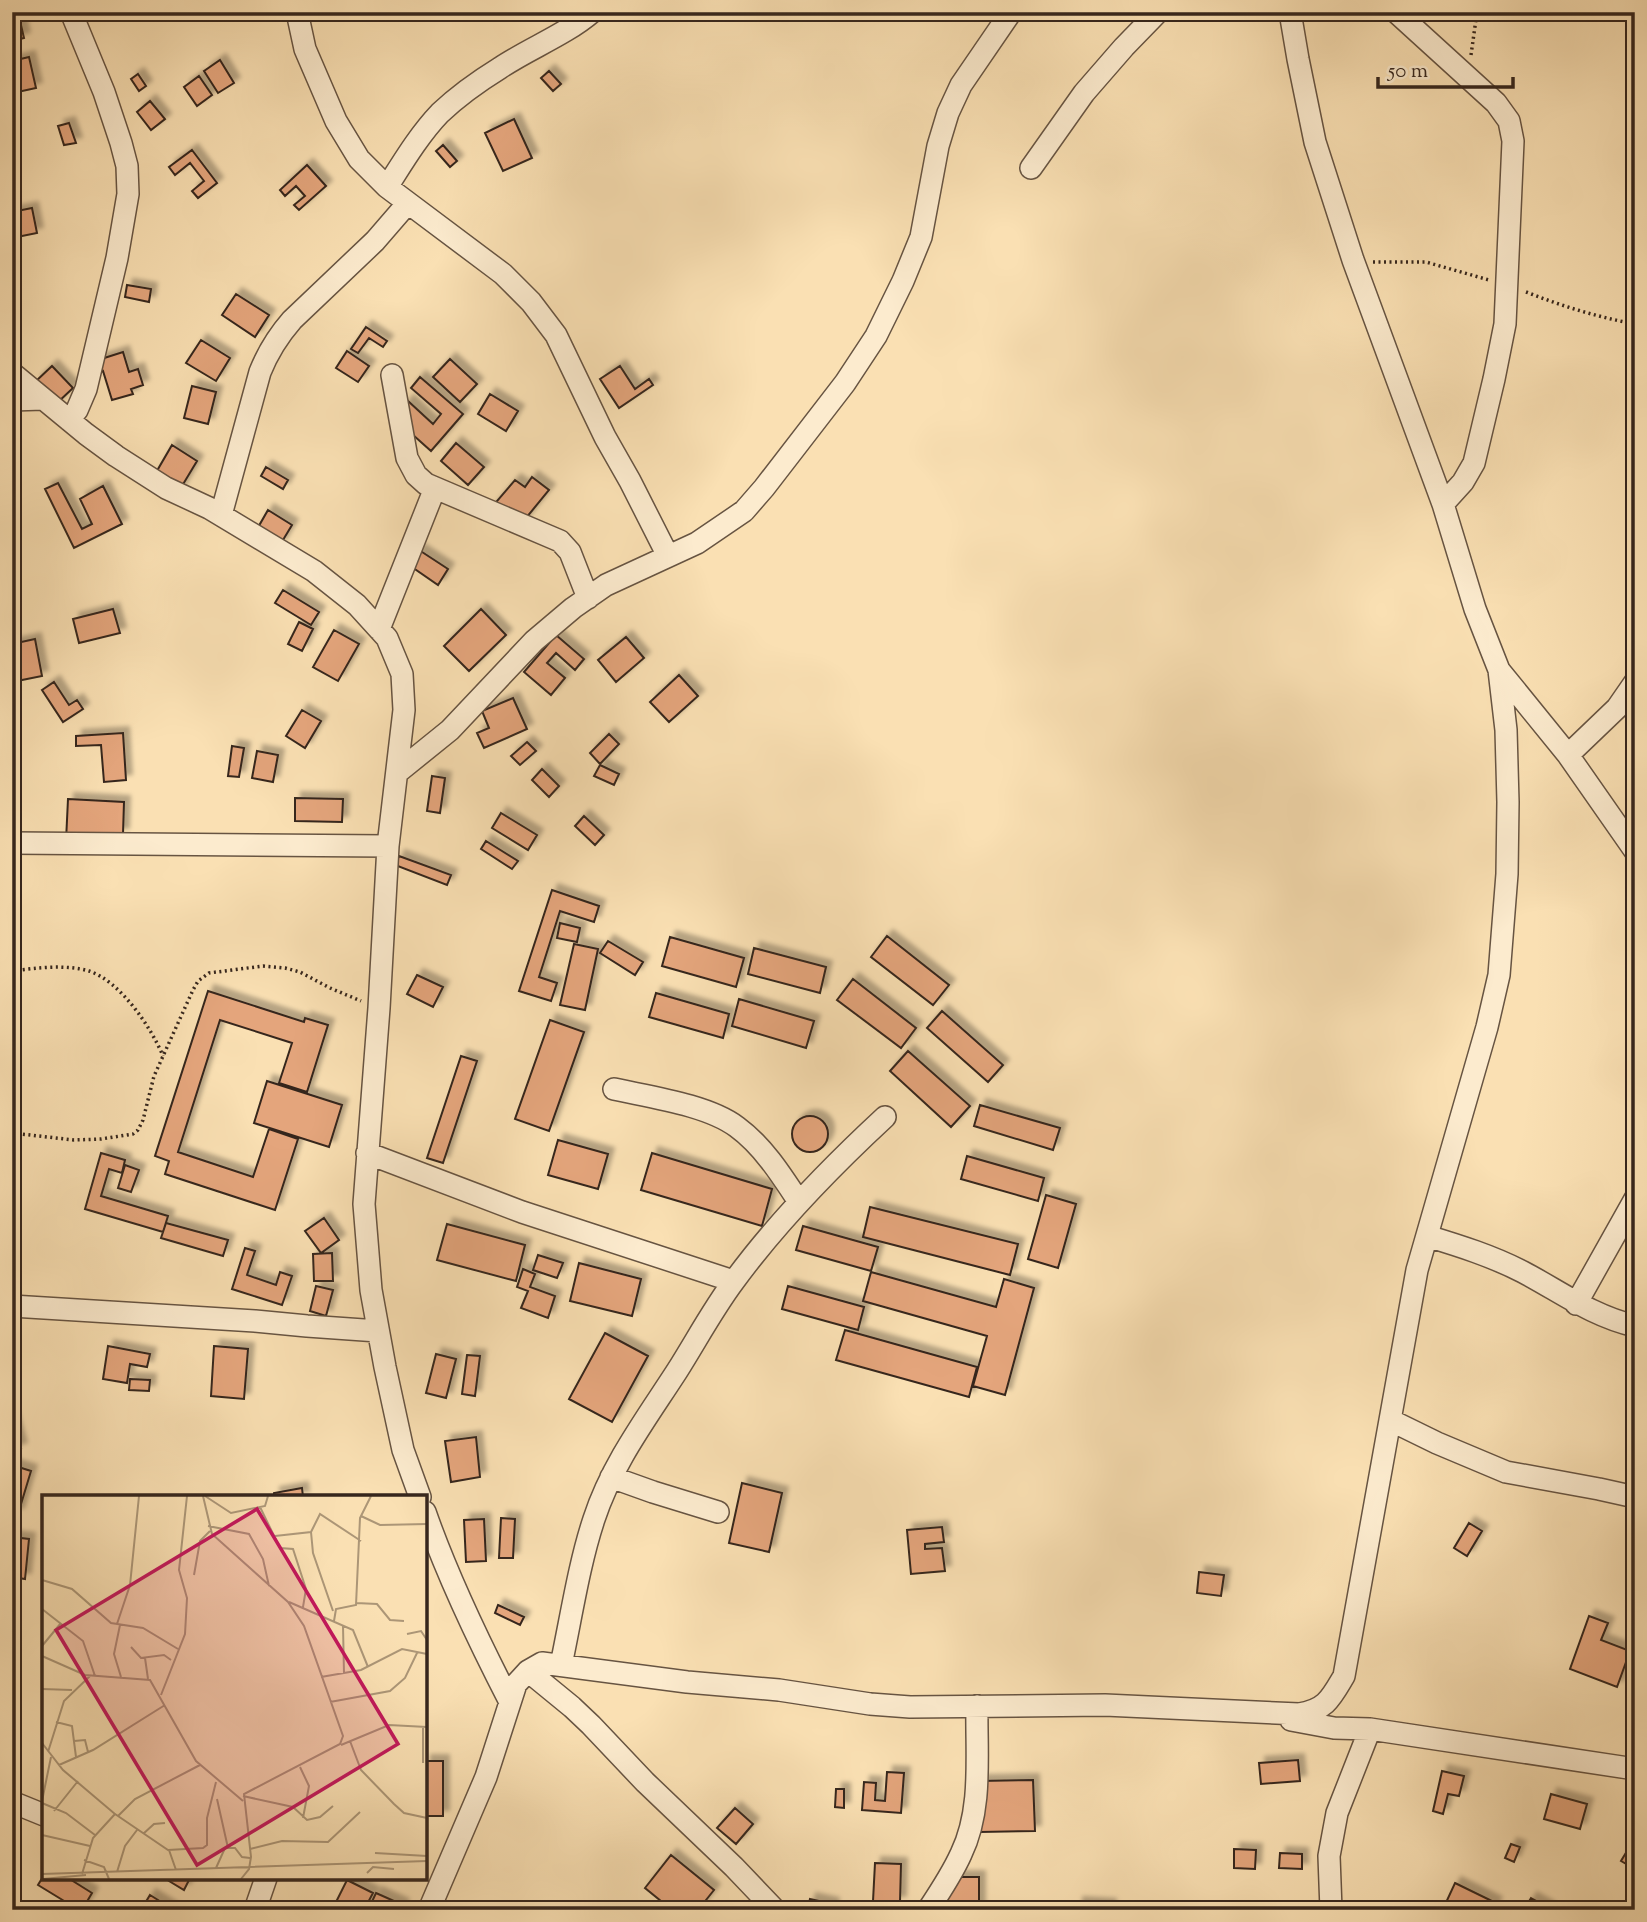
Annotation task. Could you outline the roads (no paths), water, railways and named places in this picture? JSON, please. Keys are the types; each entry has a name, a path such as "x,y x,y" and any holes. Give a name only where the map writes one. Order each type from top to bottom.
{"street":[{"path":"69,420 77,410 86,389 117,258 128,194 127,166 121,143 104,92 71,12"},
{"path":"297,12 305,49 336,121 359,159 407,204 503,274 531,302 555,335 668,556"},
{"path":"387,187 421,136 454,100 501,67 592,12"},
{"path":"398,772 450,730 534,641 587,598 606,585 697,542 744,511 764,488 845,383 876,336 921,237 947,113 961,85 1011,12"},
{"path":"1031,168 1084,93 1158,12"},
{"path":"429,1910 486,1777 516,1684 528,1671 542,1662 687,1682 779,1690 870,1704 910,1707 1105,1705 1299,1714 1312,1712 1328,1702 1344,1676 1417,1270 1487,1027 1499,975 1507,874 1506,730 1499,670 1475,609 1443,504 1353,260 1315,142 1290,12"},
{"path":"1396,12 1496,103 1509,121 1513,141 1505,324 1474,463 1463,482 1443,504"},
{"path":"221,515 260,372 268,352 292,320 375,241 407,204"},
{"path":"12,373 116,456 166,488 209,508 314,571 357,604 387,638 402,674 404,710 388,846 364,1204 371,1290 378,1331 403,1450 416,1493"},
{"path":"392,375 407,458 416,475 426,484 560,541 570,552 587,598"},
{"path":"12,400 43,399"},
{"path":"379,629 435,488"},
{"path":"1499,670 1568,755 1635,851"},
{"path":"1568,755 1617,708 1635,682"},
{"path":"12,843 388,846"},
{"path":"614,1089 687,1106 737,1127 760,1149 799,1202"},
{"path":"561,1665 594,1519 611,1477 632,1439 733,1282 799,1202 886,1117"},
{"path":"367,1153 522,1212 733,1282"},
{"path":"1576,1304 1635,1199"},
{"path":"1427,1236 1487,1255 1524,1272 1576,1304 1635,1326"},
{"path":"12,1306 378,1331"},
{"path":"1390,1420 1506,1472 1635,1497"},
{"path":"611,1477 718,1512"},
{"path":"427,1518 438,1550 475,1633 510,1702"},
{"path":"528,1671 592,1725 645,1782 775,1910"},
{"path":"928,1910 962,1853 972,1824 976,1795 977,1706"},
{"path":"1258,1712 1334,1728 1370,1729 1635,1769"},
{"path":"1331,1910 1329,1856 1337,1813 1370,1729"},
{"path":"12,1802 42,1814"},
{"path":"255,1910 264,1880"}]}
